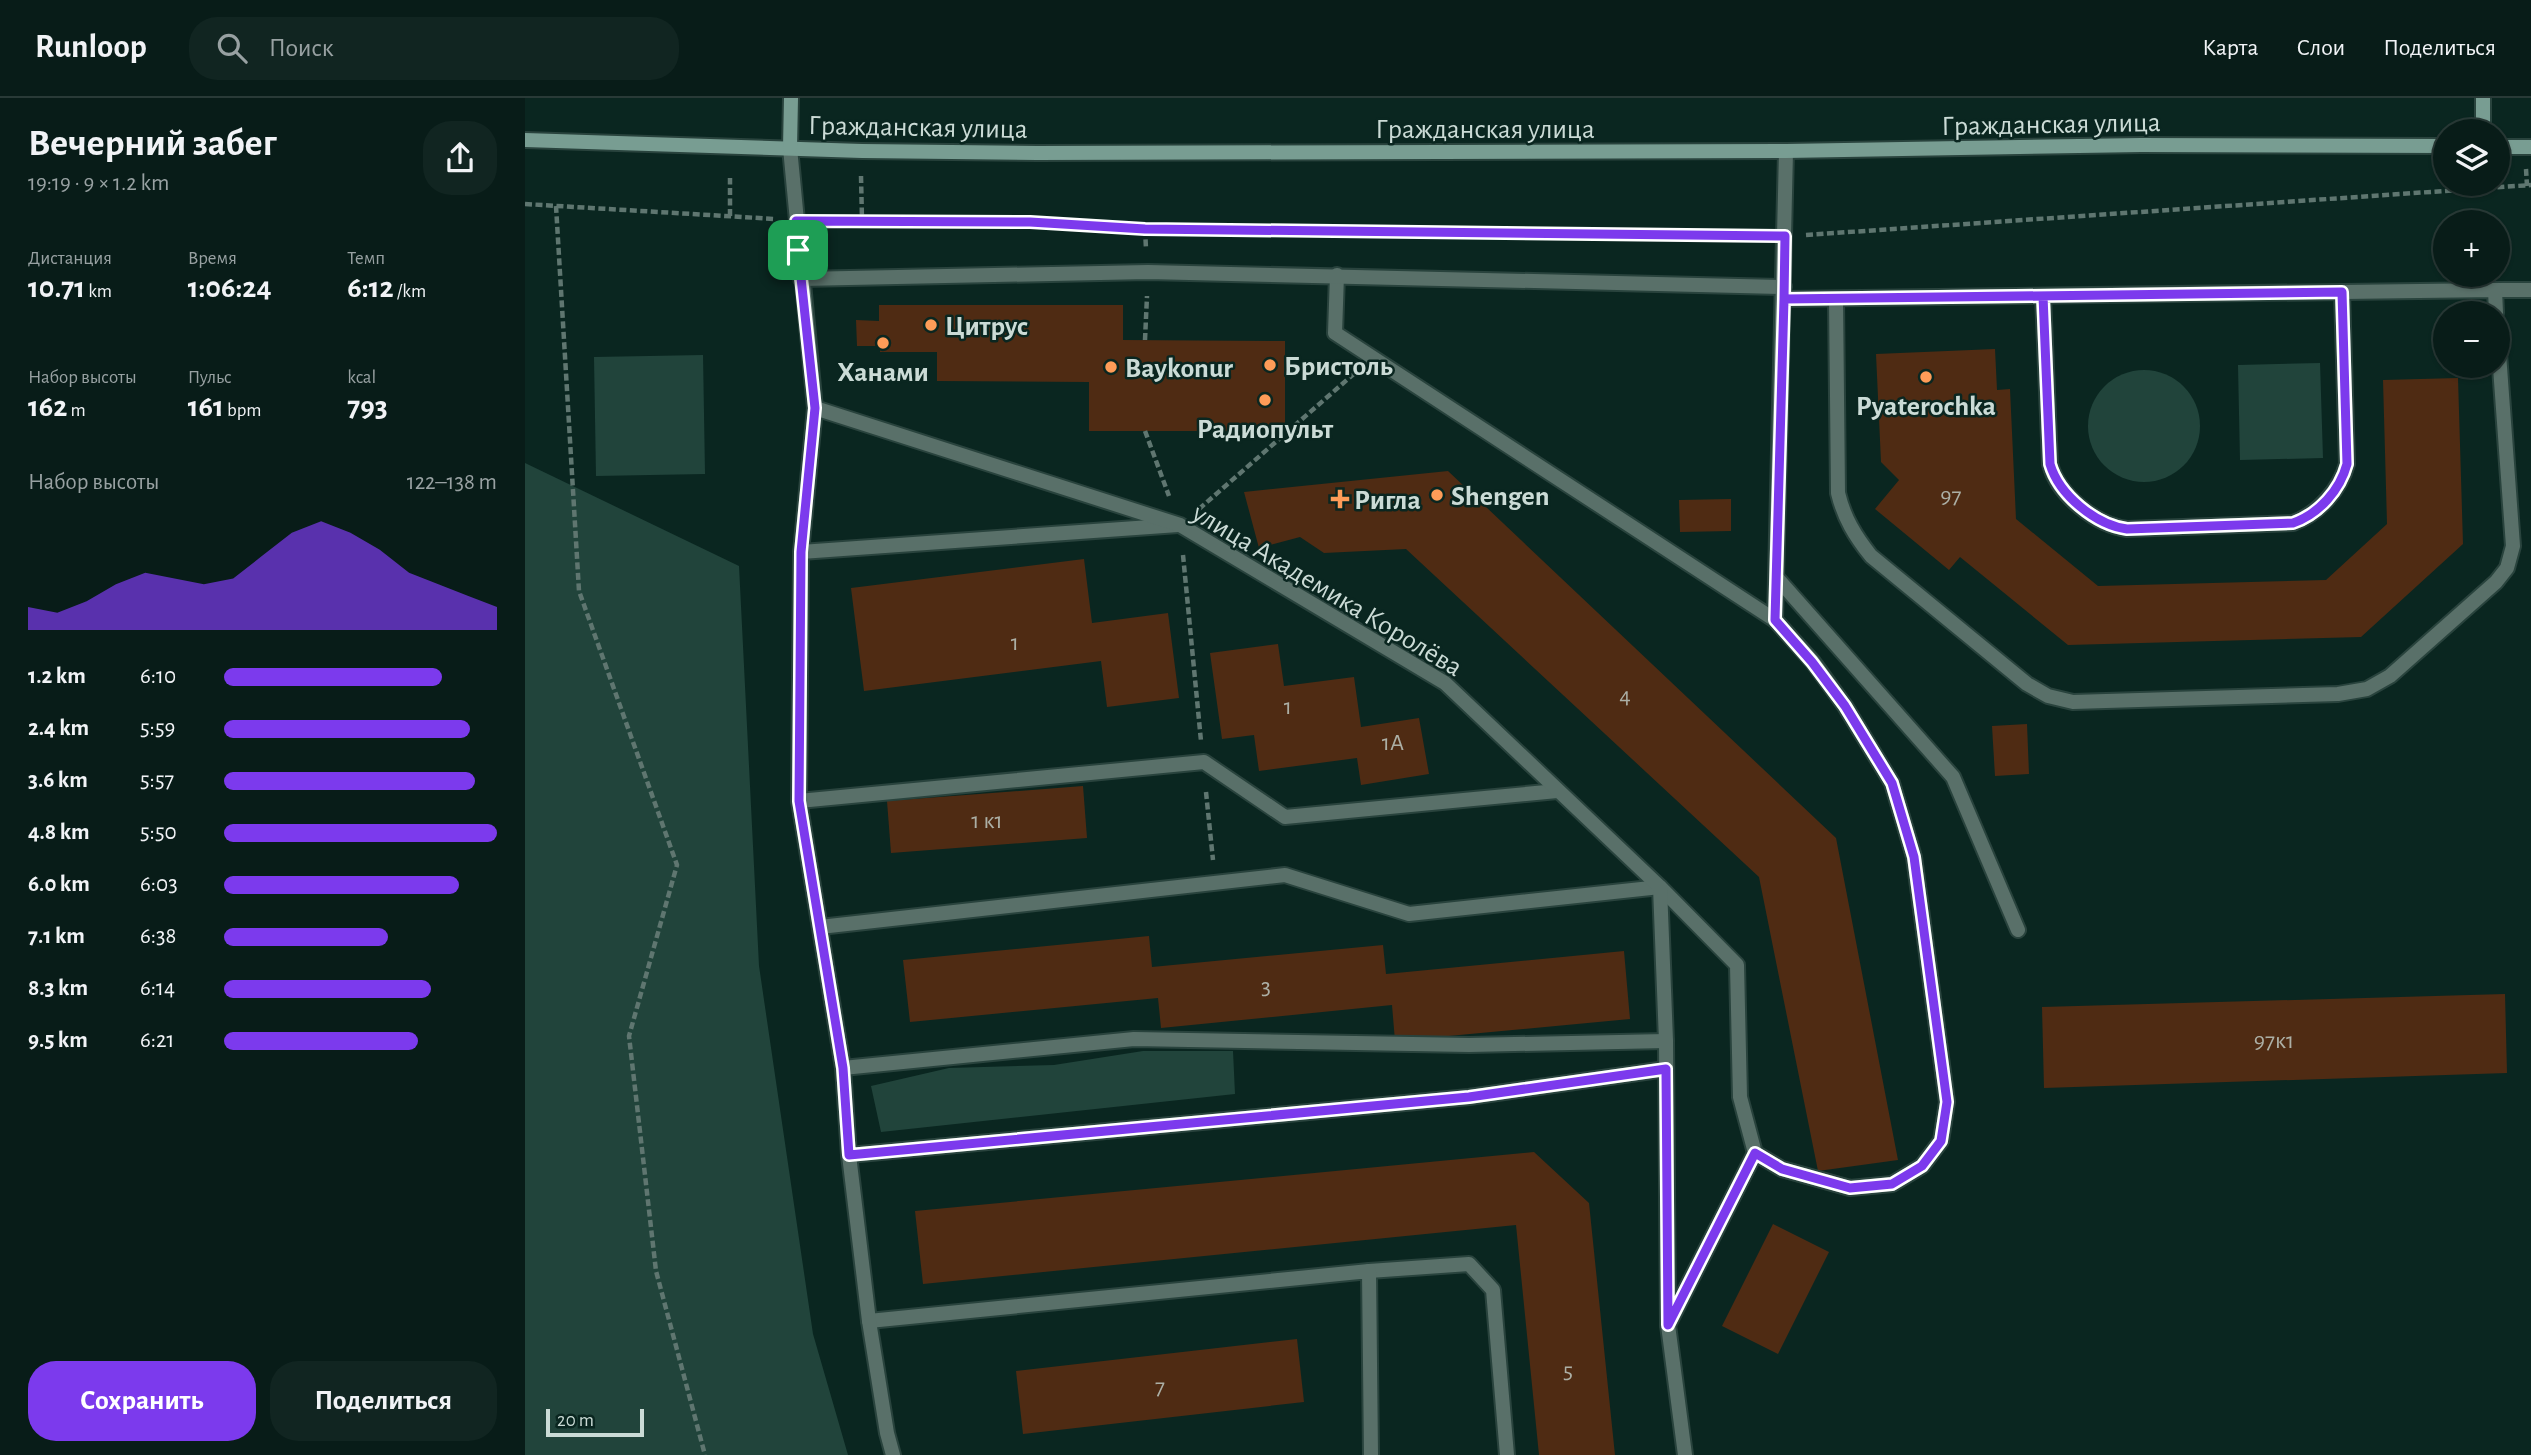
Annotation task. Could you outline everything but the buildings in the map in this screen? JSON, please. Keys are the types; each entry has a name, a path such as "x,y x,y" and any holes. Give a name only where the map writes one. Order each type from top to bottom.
{"main road":[{"path":"790,148 791,98"},
{"path":"2483,98 2483,119"},
{"name":"Гражданская улица","path":"525,141 1037,153 1786,151 2141,145 2433,146"},
{"path":"2510,146 2531,147"}],"street":[{"path":"790,148 815,408 801,552 799,801 843,1068 849,1155 869,1321 893,1455"},
{"path":"1775,620 1786,151"},
{"path":"801,279 1148,272 1337,275 1784,293 1836,299 2531,290"},
{"path":"1337,275 1335,333 1775,620 1812,662 1845,706 1892,783 1914,857 1947,1102 1941,1141 1922,1166 1892,1184 1850,1188 1782,1169 1755,1153 1668,1325"},
{"path":"2495,290 2495,301"},
{"path":"2043,296 2050,464 2053,473 2060,488 2094,516 2104,523 2127,529 2293,523 2311,514 2334,493 2347,464 2342,292"},
{"path":"1836,299 1838,493 1854,535 1871,556 2027,684 2048,696 2073,702 2338,694 2367,689 2390,676 2496,582 2511,560 2513,546 2501,378"},
{"name":"улица Академика Королёва","path":"815,408 1180,525 1445,683 1660,887 1737,965 1740,1097 1755,1153"},
{"path":"801,552 1180,525"},
{"path":"1776,577 1953,778 2018,930"},
{"path":"799,801 1203,762 1285,817 1557,791"},
{"path":"820,927 1285,876 1409,914 1660,887 1666,1041 1668,1325 1685,1455"},
{"path":"843,1068 1134,1039 1469,1045 1666,1041"},
{"path":"849,1155 1469,1097 1666,1069"},
{"path":"869,1321 1369,1271 1469,1264 1493,1290 1507,1455"},
{"path":"1369,1271 1371,1455"}],"path":[{"path":"525,204 796,221 1030,222 1145,229 1785,236 2529,186 2526,168"},
{"path":"861,176 862,220"},
{"path":"730,178 730,216"},
{"path":"556,206 579,591 677,865 629,1036 656,1272 705,1455"},
{"path":"1180,525 1372,358"},
{"path":"1145,431 1180,525 1215,884"}],"green space":[{"path":"703,355 705,474 596,476 594,357"},
{"path":"2320,363 2323,458 2240,460 2238,365"},
{"path":"2144,370 2165,375 2183,387 2195,405 2200,426 2195,447 2183,465 2165,477 2144,482 2123,477 2105,465 2093,447 2088,426 2093,405 2105,387 2123,375"},
{"path":"525,463 739,566 759,966 813,1334 848,1455 525,1455"},
{"path":"1143,1051 1233,1051 1235,1094 881,1132 871,1086 949,1068 1054,1065"}],"place":[{"name":"Цитрус","path":"931,325"},
{"name":"Ханами","path":"883,343"},
{"name":"Бристоль","path":"1270,365"},
{"name":"Baykonur","path":"1111,367"},
{"name":"Pyaterochka","path":"1926,377"},
{"name":"Радиопульт","path":"1265,400"},
{"name":"Shengen","path":"1437,495"},
{"name":"Ригла","path":"1340,499"}],"route":[{"path":"798,250 796,221 862,220 1030,222 1145,229 1785,236 1784,299 2342,292 2347,464 2334,493 2311,514 2293,523 2127,529 2114,527 2104,523 2060,488 2050,464 2043,296 1784,299 1775,620 1812,662 1845,706 1892,783 1914,857 1947,1102 1941,1141 1922,1166 1892,1184 1850,1188 1782,1169 1755,1153 1668,1325 1666,1069 1469,1097 849,1155 843,1068 799,801 801,552 815,408 798,250"}]}
